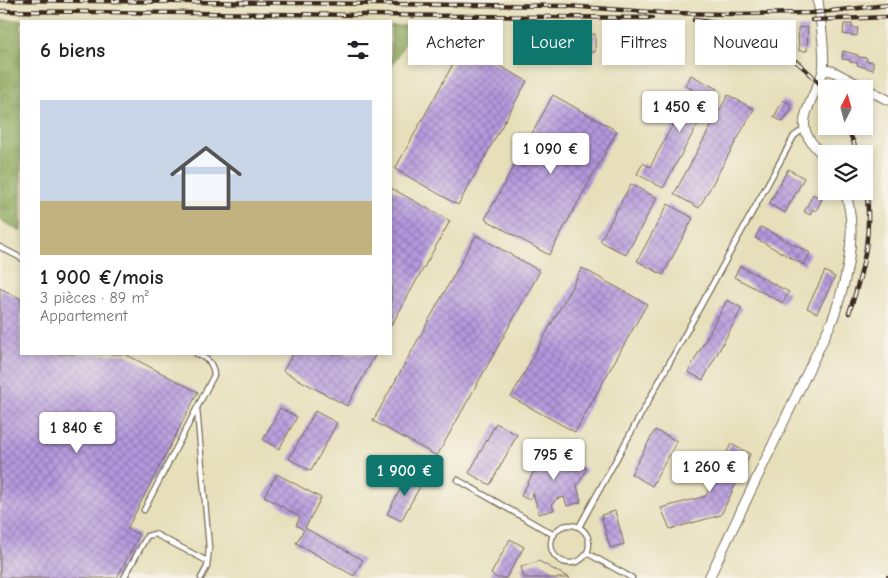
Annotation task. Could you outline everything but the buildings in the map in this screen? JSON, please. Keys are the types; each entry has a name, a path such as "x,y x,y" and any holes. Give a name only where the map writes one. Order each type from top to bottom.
{"street":[{"path":"818,0 823,70 805,113 804,129 808,138 818,150"},
{"path":"823,70 832,71 887,99"},
{"path":"709,578 832,321 844,287 850,253 850,223 846,200"}],"lane":[{"path":"579,527 794,136 804,129"},
{"path":"0,247 20,257"},
{"path":"144,510 214,374 213,365 199,355"},
{"path":"197,408 209,548 207,567 201,578"},
{"path":"458,480 554,535"},
{"path":"568,525 579,527 588,539 589,544 586,553 579,560 568,563 563,562 552,550 554,535 557,530 568,525"},
{"path":"124,578 147,536 151,534 155,534 207,561"},
{"path":"586,553 632,578"}],"green space":[{"path":"0,20 20,20 20,230 0,220"},
{"path":"392,26 408,26 408,37 392,66"}],"railway":[{"path":"0,0 567,6 664,13 737,14 812,13 888,5"},
{"path":"0,11 652,18"},
{"path":"812,20 888,17"},
{"path":"694,20 732,28 767,42 799,64 818,82"},
{"path":"851,135 854,145"},
{"path":"849,313 860,279 866,246 868,229 867,200"}]}
